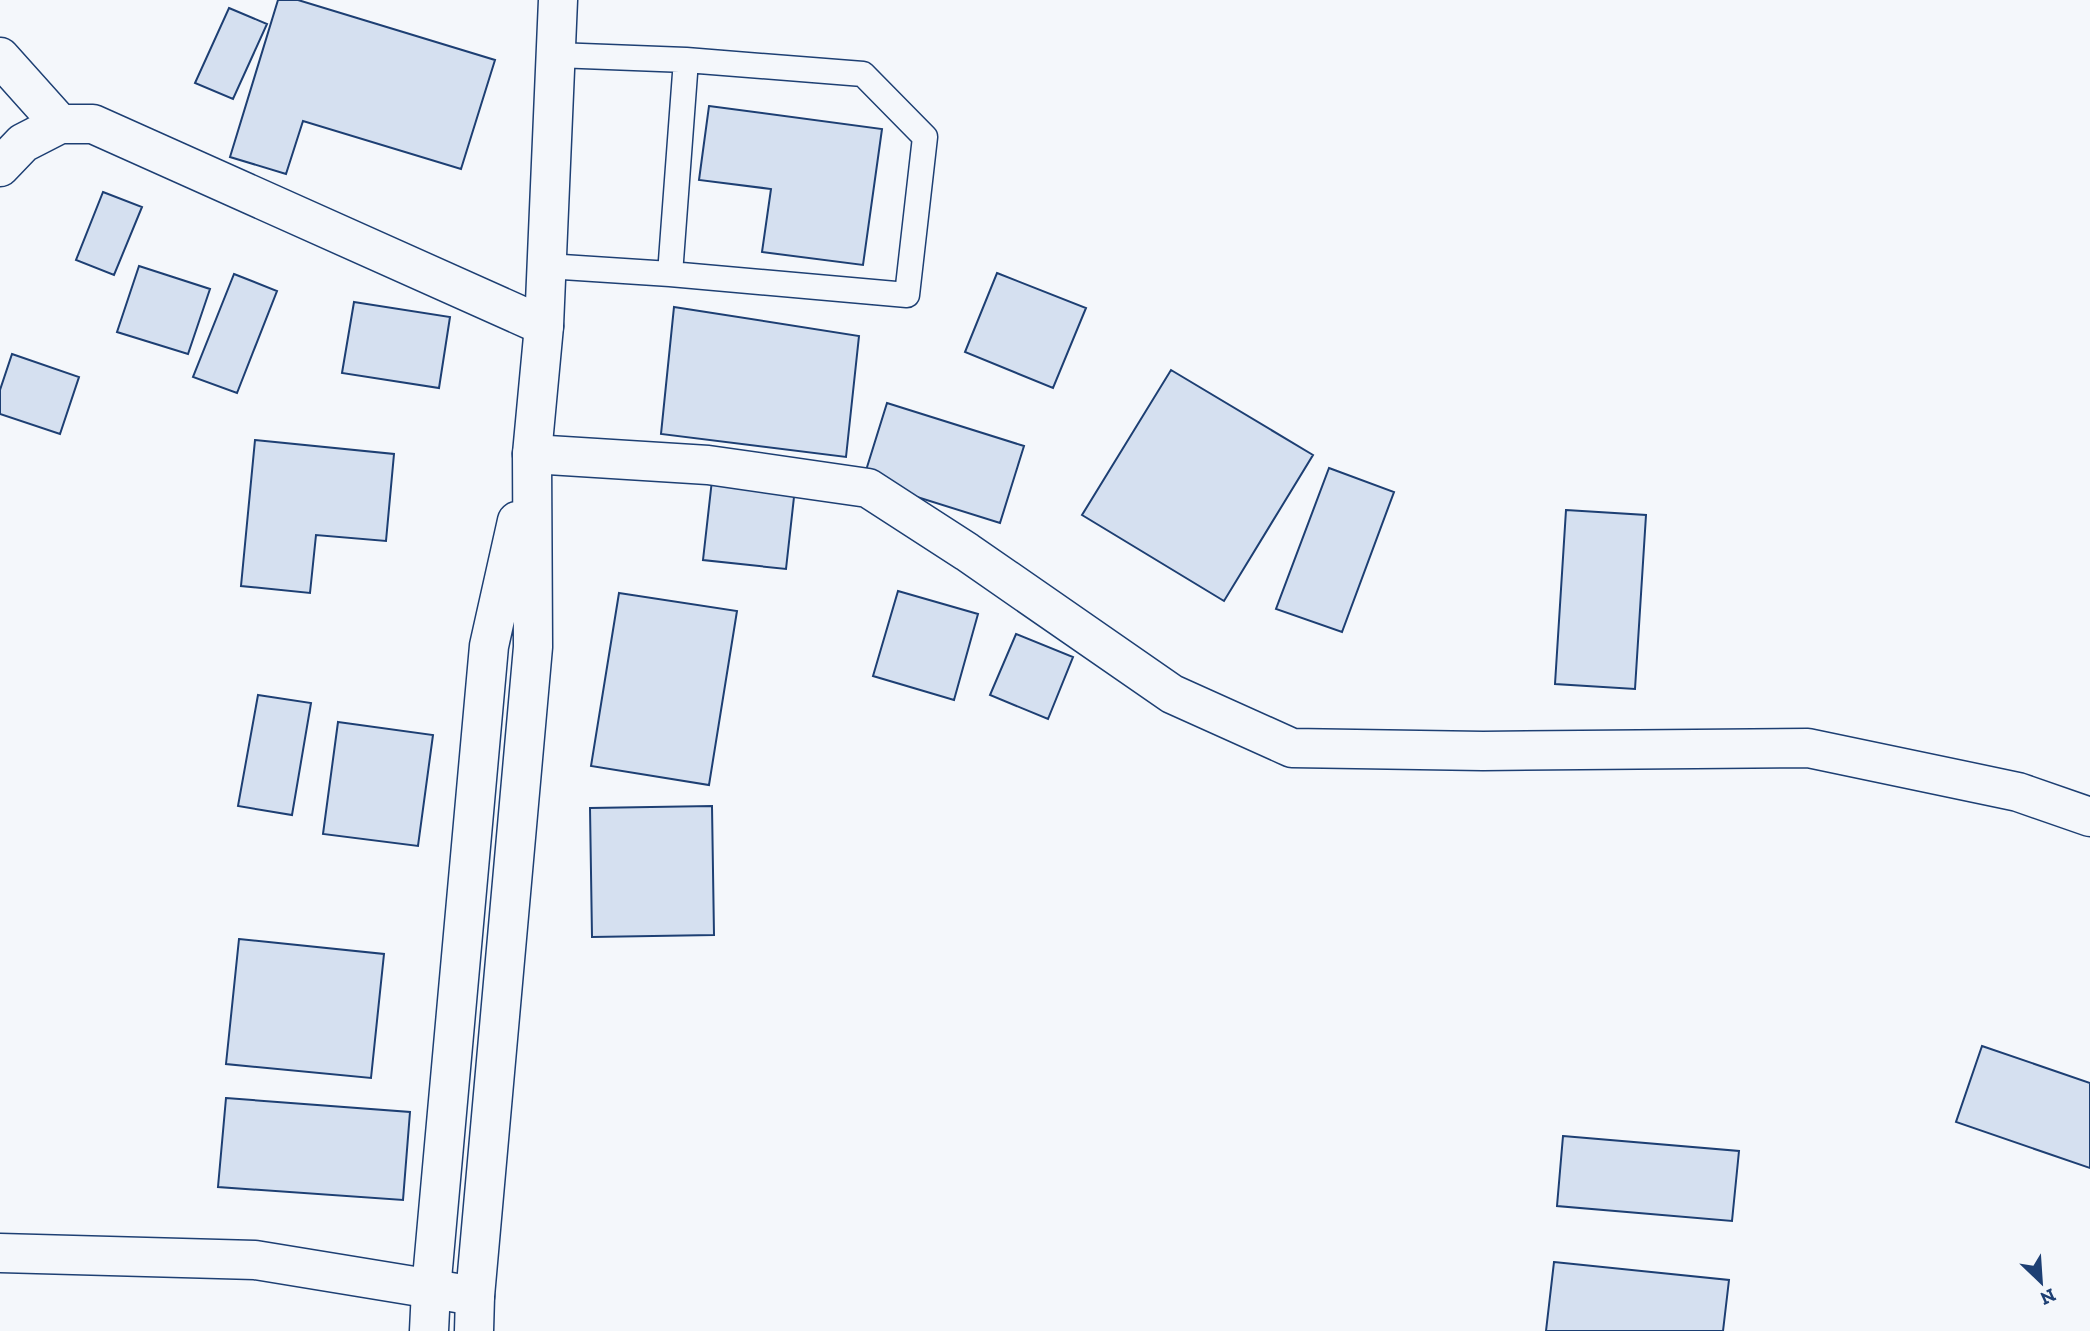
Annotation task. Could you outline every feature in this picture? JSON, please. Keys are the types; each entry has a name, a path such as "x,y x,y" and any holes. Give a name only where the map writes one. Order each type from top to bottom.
{"main road":[{"path":"0,1254 255,1260 431,1290 475,1314 533,647 532,454 544,326 558,0"},
{"path":"0,58 60,124"},
{"path":"0,167 23,143 60,124 93,124 544,326"},
{"path":"532,454 708,465 868,488 967,552 1172,694 1292,748 1483,751 1808,748 2018,792 2090,817"},
{"path":"429,1331 489,646 532,454"}],"lane":[{"path":"547,266 907,295 925,137 863,74 686,60 556,55"},
{"path":"670,274 686,60"}],"building":[{"path":"278,0 298,0 495,60 461,169 303,121 286,174 230,157"},
{"path":"229,8 267,24 233,99 195,83"},
{"path":"709,106 882,129 863,265 762,252 771,189 699,180"},
{"path":"103,192 142,207 114,275 76,260"},
{"path":"139,266 210,289 188,354 117,332"},
{"path":"997,273 1086,308 1053,388 965,352"},
{"path":"234,274 277,291 237,393 193,377"},
{"path":"354,302 450,317 439,388 342,373"},
{"path":"674,307 859,336 846,457 661,434"},
{"path":"12,354 79,377 60,434 0,414 0,390"},
{"path":"1171,370 1313,455 1224,601 1082,515"},
{"path":"887,403 1024,446 1000,523 863,480"},
{"path":"255,440 394,454 386,541 316,535 310,593 241,586"},
{"path":"1329,468 1394,492 1342,632 1276,609"},
{"path":"712,480 795,488 786,569 703,560"},
{"path":"1566,510 1646,515 1635,689 1555,684"},
{"path":"898,591 978,614 954,700 873,676"},
{"path":"619,593 737,611 709,785 591,766"},
{"path":"1016,634 1073,657 1048,719 990,695"},
{"path":"258,695 311,703 292,815 238,806"},
{"path":"338,722 433,735 418,846 323,834"},
{"path":"712,806 714,935 592,937 590,808"},
{"path":"239,939 384,954 371,1078 226,1064"},
{"path":"1982,1046 2090,1083 2090,1168 1956,1122"},
{"path":"226,1098 410,1112 403,1200 218,1187"},
{"path":"1563,1136 1739,1151 1732,1221 1557,1206"},
{"path":"1554,1262 1729,1280 1723,1331 1546,1331"}]}
